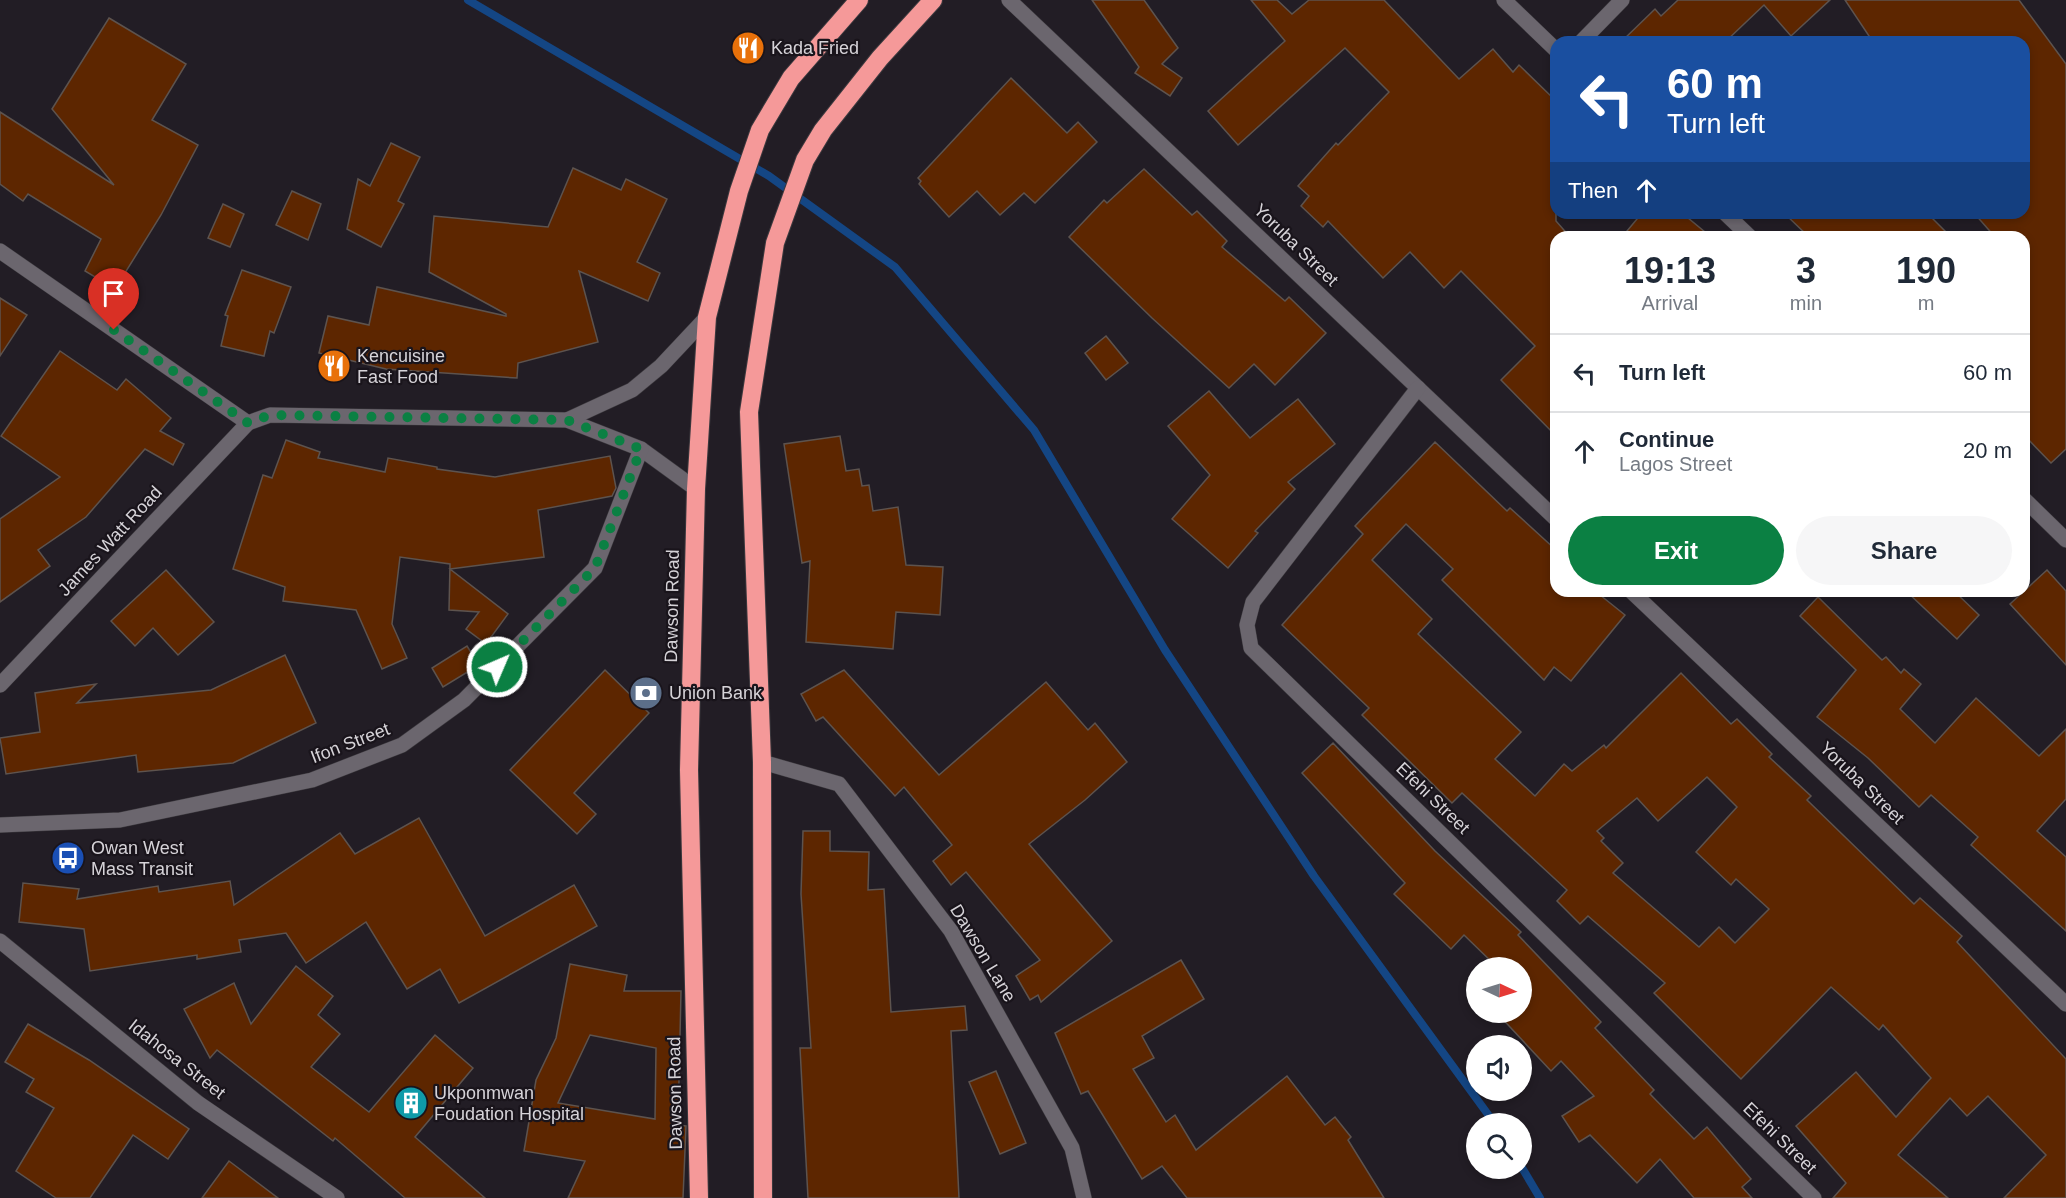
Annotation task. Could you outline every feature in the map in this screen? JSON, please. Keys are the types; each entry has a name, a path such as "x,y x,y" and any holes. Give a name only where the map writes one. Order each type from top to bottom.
{"highway":[{"name":"Dawson Road","path":"699,1198 689,770 696,489 707,316 740,191 760,130 791,78 859,0"},
{"path":"763,1198 762,762 749,412 775,243 805,160 823,129 880,58 933,0"}],"street":[{"name":"Yoruba Street","path":"1009,0 1550,513"},
{"path":"1504,0 1550,44"},
{"path":"1587,36 1622,0"},
{"path":"1731,219 1744,231"},
{"path":"0,251 248,423 270,415 567,420 641,449 696,489"},
{"path":"567,420 632,390 661,366 707,316"},
{"name":"Efehi Street","path":"1418,388 1253,602 1247,624 1251,648 1814,1198"},
{"name":"James Watt Road","path":"0,685 248,423"},
{"name":"Ifon Street","path":"0,825 120,820 312,780 402,745 464,700 595,568 641,449"},
{"path":"2030,505 2066,540"},
{"name":"Yoruba Street","path":"1637,597 2066,1004"},
{"name":"Dawson Lane","path":"762,762 839,784 951,931 1072,1148 1084,1198"},
{"name":"Idahosa Street","path":"0,941 198,1103 336,1198"}],"building":[{"path":"1092,0 1144,0 1178,48 1162,64 1182,78 1170,96 1135,73 1139,67"},
{"path":"1251,0 1277,0 1292,14 1309,0 1384,0 1459,79 1493,49 1513,72 1519,65 1550,95 1550,219 1556,219 1565,231 1550,231 1550,430 1501,380 1535,346 1461,271 1444,288 1410,252 1383,278 1328,221 1323,227 1301,206 1309,196 1298,186 1336,143 1338,145 1389,92 1345,48 1238,145 1208,111 1285,41"},
{"path":"1678,0 1830,0 1791,36 1764,5 1731,36 1627,36 1655,9 1661,16"},
{"path":"1845,0 2019,0 2066,64 2066,449 2051,463 2030,441 2030,231 1990,231 1979,219 2030,219 2030,36 1869,36"},
{"path":"109,18 186,64 152,120 198,145 161,215 115,289 85,271 101,239 28,194 23,201 0,184 0,112 114,185 52,109"},
{"path":"1011,78 1067,133 1078,122 1097,142 1035,203 1024,193 1000,215 977,191 949,217 919,184 921,181 918,178"},
{"path":"391,143 420,157 398,201 404,204 381,247 347,229 358,179 370,186"},
{"path":"573,168 621,190 626,179 667,199 637,262 660,273 648,301 579,271 598,342 518,363 517,378 386,369 319,353 328,316 369,325 377,287 506,316 429,272 434,216 548,227"},
{"path":"1144,169 1192,215 1197,211 1227,241 1222,247 1285,301 1289,297 1326,333 1275,385 1254,364 1229,388 1152,318 1069,237 1104,200 1107,203"},
{"path":"292,191 321,204 308,240 276,225"},
{"path":"223,204 244,214 230,247 208,238"},
{"path":"1637,219 1689,219 1704,231 1627,231"},
{"path":"1790,219 1933,219 1945,231 1803,231"},
{"path":"242,270 291,287 274,333 270,331 264,356 221,346 228,316 225,315"},
{"path":"0,298 27,315 0,356"},
{"path":"1106,336 1128,363 1106,380 1085,353"},
{"path":"60,351 117,390 126,379 171,418 160,431 184,444 173,465 145,449 86,517 38,550 50,566 0,602 0,519 60,477 1,436"},
{"path":"1209,391 1250,438 1298,399 1335,444 1288,482 1295,489 1255,531 1258,533 1228,568 1172,519 1210,475 1168,426"},
{"path":"840,436 846,471 859,469 862,486 869,485 873,511 898,507 906,565 943,567 940,615 896,612 893,649 806,642 810,561 802,563 784,444"},
{"path":"286,440 320,452 318,458 385,472 388,458 437,467 437,469 495,477 610,456 616,488 612,496 538,510 544,557 450,569 508,614 486,644 466,629 479,612 449,610 450,564 400,557 392,624 407,658 382,669 356,610 283,601 285,587 233,569 263,475 272,478"},
{"path":"1435,442 1507,511 1510,508 1550,545 1550,597 1602,597 1625,615 1571,681 1554,667 1544,680 1442,580 1453,569 1406,524 1372,560 1432,619 1418,634 1521,732 1495,759 1535,796 1564,764 1572,771 1604,745 1606,748 1681,673 1731,724 1737,719 1772,754 1769,757 1811,796 1807,800 1914,904 1920,898 1962,936 1957,942 2066,1059 2066,1198 2004,1198 2046,1155 1988,1096 1967,1116 1950,1098 1898,1155 1948,1198 1833,1198 1846,1183 1796,1126 1856,1072 1896,1117 1931,1078 1883,1025 1879,1030 1831,987 1741,1079 1654,993 1665,983 1588,916 1580,924 1557,901 1567,890 1462,793 1452,803 1362,715 1369,708 1282,625 1363,534 1355,526","holes":["1707,777 1737,807 1696,852 1731,885 1736,879 1769,909 1735,943 1719,927 1699,947 1613,873 1623,863 1601,841 1604,838 1597,831 1637,798 1658,821"]},
{"path":"166,570 214,622 178,655 153,628 135,646 111,621"},
{"path":"2047,570 2066,591 2066,665 2010,604 2018,597 2030,597 2030,586"},
{"path":"1818,597 1882,660 1886,657 1901,673 1904,669 1921,684 1900,709 1935,743 1976,698 2039,756 2066,729 2066,799 2037,831 2066,857 2066,931 1971,845 1978,837 1931,795 1919,807 1868,758 1817,717 1856,670 1800,616"},
{"path":"1912,597 1960,597 1979,615 1957,639"},
{"path":"467,646 479,665 443,687 432,668"},
{"path":"285,655 316,723 233,763 138,772 136,755 6,774 0,738 40,732 35,693 96,684 77,703 211,690"},
{"path":"605,670 649,713 574,793 596,814 577,834 510,770"},
{"path":"844,670 939,775 1046,682 1088,730 1095,723 1127,762 1085,800 1029,844 1112,941 1041,1002 1038,995 1030,1000 1016,976 1040,960 966,872 951,885 933,861 952,845 904,787 895,796 823,717 816,721 801,694"},
{"path":"1333,743 1435,851 1521,932 1518,935 1601,1022 1595,1028 1654,1090 1650,1094 1694,1139 1707,1127 1751,1179 1742,1187 1752,1198 1694,1198 1660,1159 1637,1183 1590,1135 1579,1142 1562,1116 1594,1096 1561,1061 1551,1071 1532,1051 1532,1035 1517,1035 1506,1023 1532,1023 1532,957 1487,957 1464,935 1451,949 1394,894 1405,883 1302,773"},
{"path":"419,818 485,936 574,885 597,926 459,1003 440,969 407,989 366,922 306,963 286,933 239,940 241,952 197,959 197,955 90,971 84,929 19,922 23,883 79,889 77,899 158,886 159,892 230,881 234,905 340,833 355,854"},
{"path":"803,831 830,831 830,851 869,852 868,890 884,889 891,1012 965,1006 967,1030 951,1031 959,1198 808,1198 800,1048 811,1048 801,894"},
{"path":"1181,960 1204,999 1142,1036 1154,1058 1133,1069 1166,1122 1175,1115 1196,1150 1287,1076 1325,1125 1335,1117 1351,1137 1348,1140 1384,1198 1187,1198 1162,1166 1142,1179 1088,1091 1081,1094 1055,1033"},
{"path":"570,964 627,975 624,991 681,991 678,1125 686,1126 683,1198 568,1198 585,1161 524,1151 536,1080 556,1038","holes":["590,1035 656,1048 655,1119 558,1103"]},
{"path":"296,966 333,996 318,1015 340,1034 311,1067 369,1112 435,1035 473,1068 415,1137 485,1198 405,1198 335,1138 333,1141 217,1050 210,1058 184,1009 234,983 251,1024"},
{"path":"28,1024 89,1060 189,1129 168,1159 133,1135 90,1198 56,1198 16,1171 54,1108 26,1092 34,1079 5,1062"},
{"path":"996,1071 1026,1143 1000,1154 969,1082"},
{"path":"229,1161 278,1198 202,1198"}],"waterway":[{"path":"468,0 769,176 895,267 1034,430 1165,650 1314,876 1487,1113"},
{"path":"1529,1179 1540,1198"}],"place":[{"name":"Kada Fried","path":"748,48"},
{"name":"Kencuisine Fast Food","path":"334,366"},
{"name":"Union Bank","path":"646,693"},
{"name":"Owan West Mass Transit","path":"68,858"},
{"name":"Ukponmwan Foudation Hospital","path":"411,1103"}],"route":[{"path":"114,330 248,423 270,415 567,420 641,449 595,568 497,667"}]}
